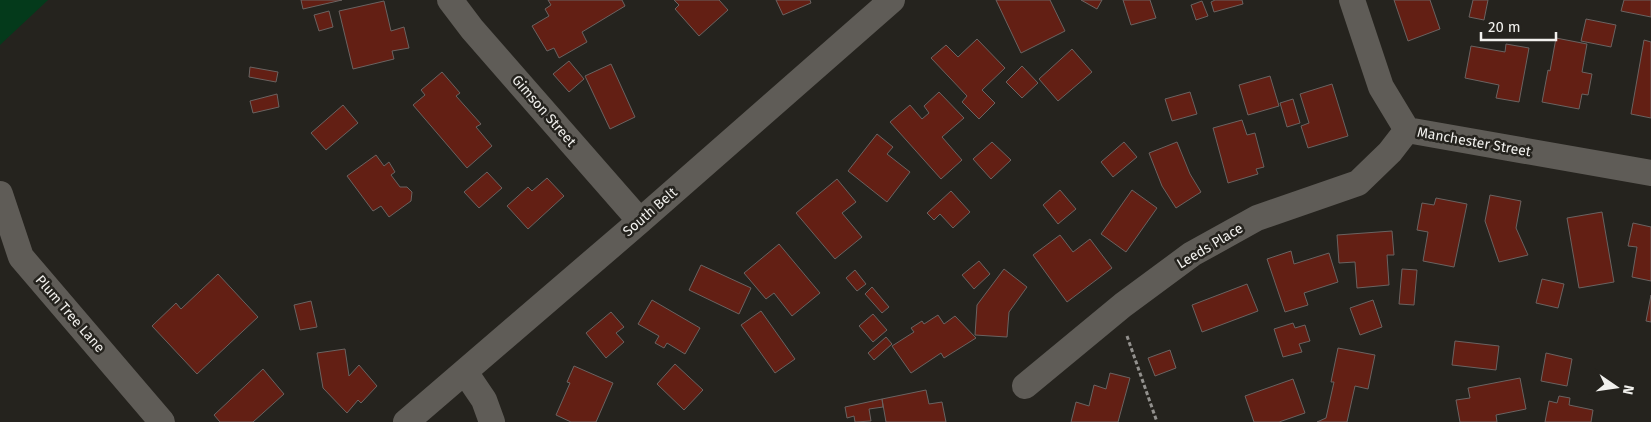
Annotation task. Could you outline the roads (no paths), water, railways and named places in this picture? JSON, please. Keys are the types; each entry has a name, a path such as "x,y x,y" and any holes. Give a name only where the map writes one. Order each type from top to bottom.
{"street":[{"name":"Gimson Street","path":"450,0 472,29 640,221"},
{"name":"South Belt","path":"406,422 640,221 892,0"},
{"name":"Manchester Street","path":"1352,0 1381,87 1407,130 1651,173"},
{"name":"Leeds Place","path":"1025,386 1118,309 1192,254 1257,218 1358,182 1390,152 1407,130"},
{"name":"Plum Tree Lane","path":"0,194 21,257 162,422"},
{"path":"465,372 484,400 492,422"}]}
